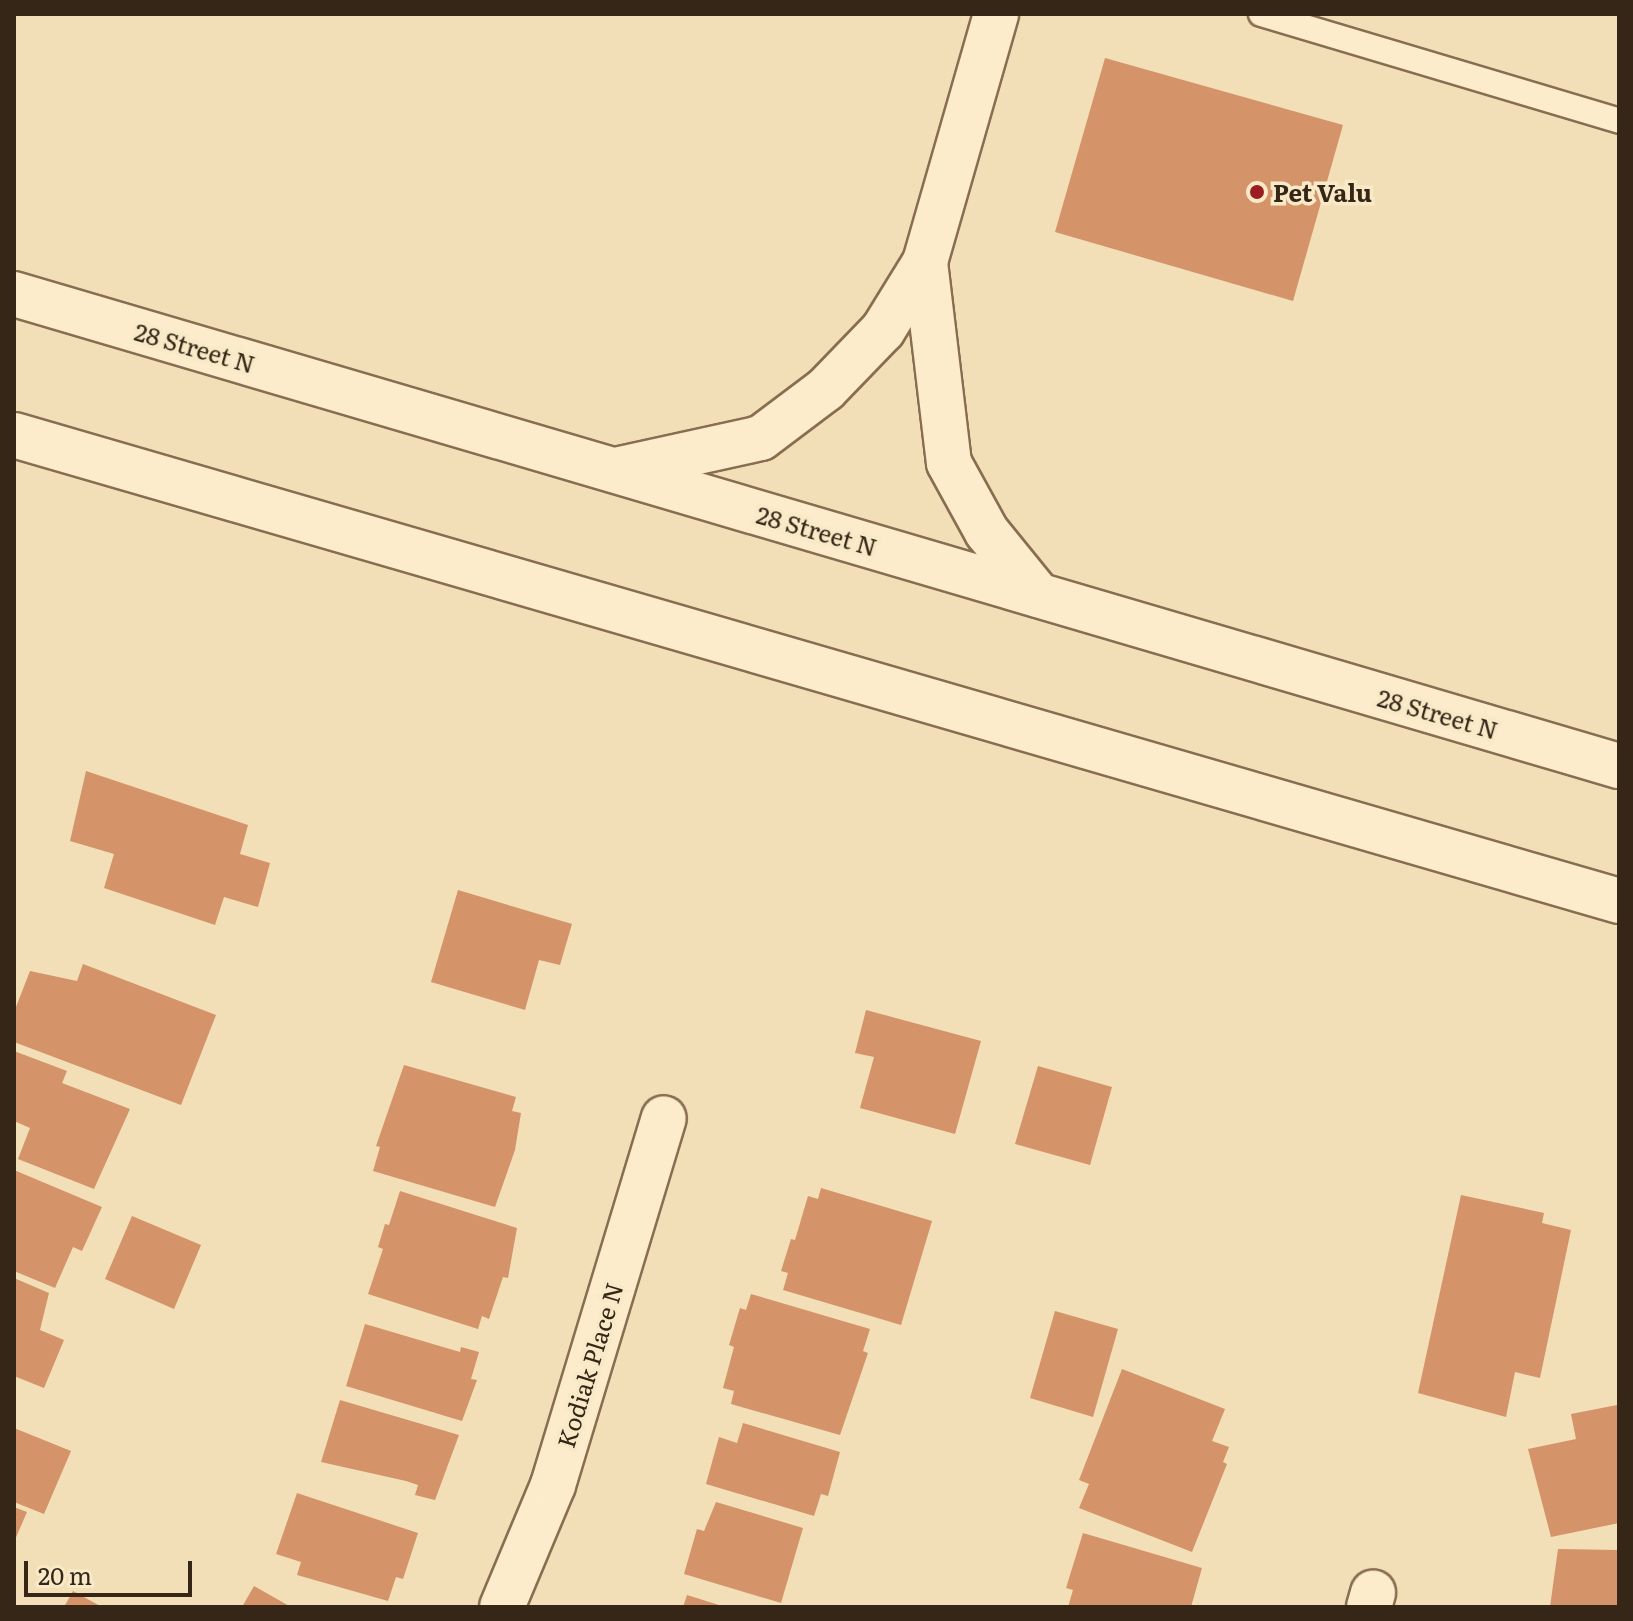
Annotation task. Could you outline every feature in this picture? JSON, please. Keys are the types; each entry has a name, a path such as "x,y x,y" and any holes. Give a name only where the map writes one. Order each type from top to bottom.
{"main road":[{"path":"613,470 761,438 826,389 883,330 925,262 996,14"},
{"path":"925,262 949,463 987,532 1038,595"},
{"name":"28 Street N","path":"14,294 1619,766"},
{"path":"14,317 157,336"},
{"path":"14,435 1619,901"},
{"path":"1568,885 1619,887"},
{"name":"Kodiak Place N","path":"502,1607 553,1485 664,1118"}],"lane":[{"path":"1261,14 1619,121"}],"building":[{"path":"1105,58 1343,125 1293,301 1055,232"},
{"path":"86,771 248,825 240,854 270,863 258,907 224,897 215,925 104,888 114,854 70,841"},
{"path":"458,890 572,924 560,965 539,960 525,1010 431,982"},
{"path":"83,964 216,1015 181,1105 14,1042 14,1012 30,971 77,981"},
{"path":"866,1010 981,1041 955,1134 860,1108 874,1057 855,1053"},
{"path":"14,1051 67,1071 62,1083 130,1109 94,1189 18,1159 30,1128 14,1121"},
{"path":"404,1065 516,1097 512,1111 521,1113 515,1150 495,1207 373,1171 380,1147 376,1146"},
{"path":"1038,1066 1112,1087 1090,1165 1015,1144"},
{"path":"14,1170 102,1207 82,1251 73,1247 55,1288 14,1271"},
{"path":"821,1188 932,1221 901,1325 783,1290 788,1273 781,1271 791,1239 795,1240 808,1196 818,1199"},
{"path":"400,1191 517,1228 508,1278 503,1277 489,1319 482,1316 478,1329 368,1294 383,1249 378,1247 385,1224 389,1225"},
{"path":"1461,1195 1544,1213 1542,1223 1571,1230 1540,1378 1515,1372 1506,1417 1418,1393"},
{"path":"132,1216 201,1245 174,1309 105,1279"},
{"path":"14,1278 49,1293 40,1330 64,1340 44,1388 14,1376"},
{"path":"751,1294 870,1329 863,1351 868,1353 840,1435 731,1404 734,1391 723,1388 734,1347 729,1345 740,1308 746,1310"},
{"path":"1055,1311 1118,1329 1093,1417 1030,1398"},
{"path":"365,1324 460,1352 461,1347 479,1352 471,1379 477,1380 462,1421 346,1386"},
{"path":"1122,1369 1225,1409 1212,1441 1229,1447 1223,1462 1227,1464 1192,1552 1079,1508 1089,1484 1079,1480"},
{"path":"1619,1398 1619,1523 1551,1537 1528,1449 1576,1439 1571,1414 1617,1405"},
{"path":"340,1400 459,1435 435,1500 415,1495 418,1485 406,1481 321,1462"},
{"path":"743,1423 840,1452 828,1496 821,1494 814,1516 706,1484 719,1437 737,1443"},
{"path":"14,1428 71,1451 44,1514 14,1502"},
{"path":"297,1493 418,1533 403,1579 396,1577 388,1601 297,1575 301,1562 276,1554"},
{"path":"716,1502 803,1528 781,1603 684,1574 697,1529 704,1531"},
{"path":"14,1507 27,1512 14,1542"},
{"path":"1083,1533 1202,1568 1191,1607 1068,1607 1073,1590 1066,1588"},
{"path":"1558,1549 1619,1550 1619,1607 1550,1607"},
{"path":"254,1586 291,1607 242,1607"},
{"path":"73,1591 102,1607 64,1607"},
{"path":"687,1595 722,1606 722,1607 683,1607"}],"place":[{"name":"Pet Valu","path":"1257,192"}]}
